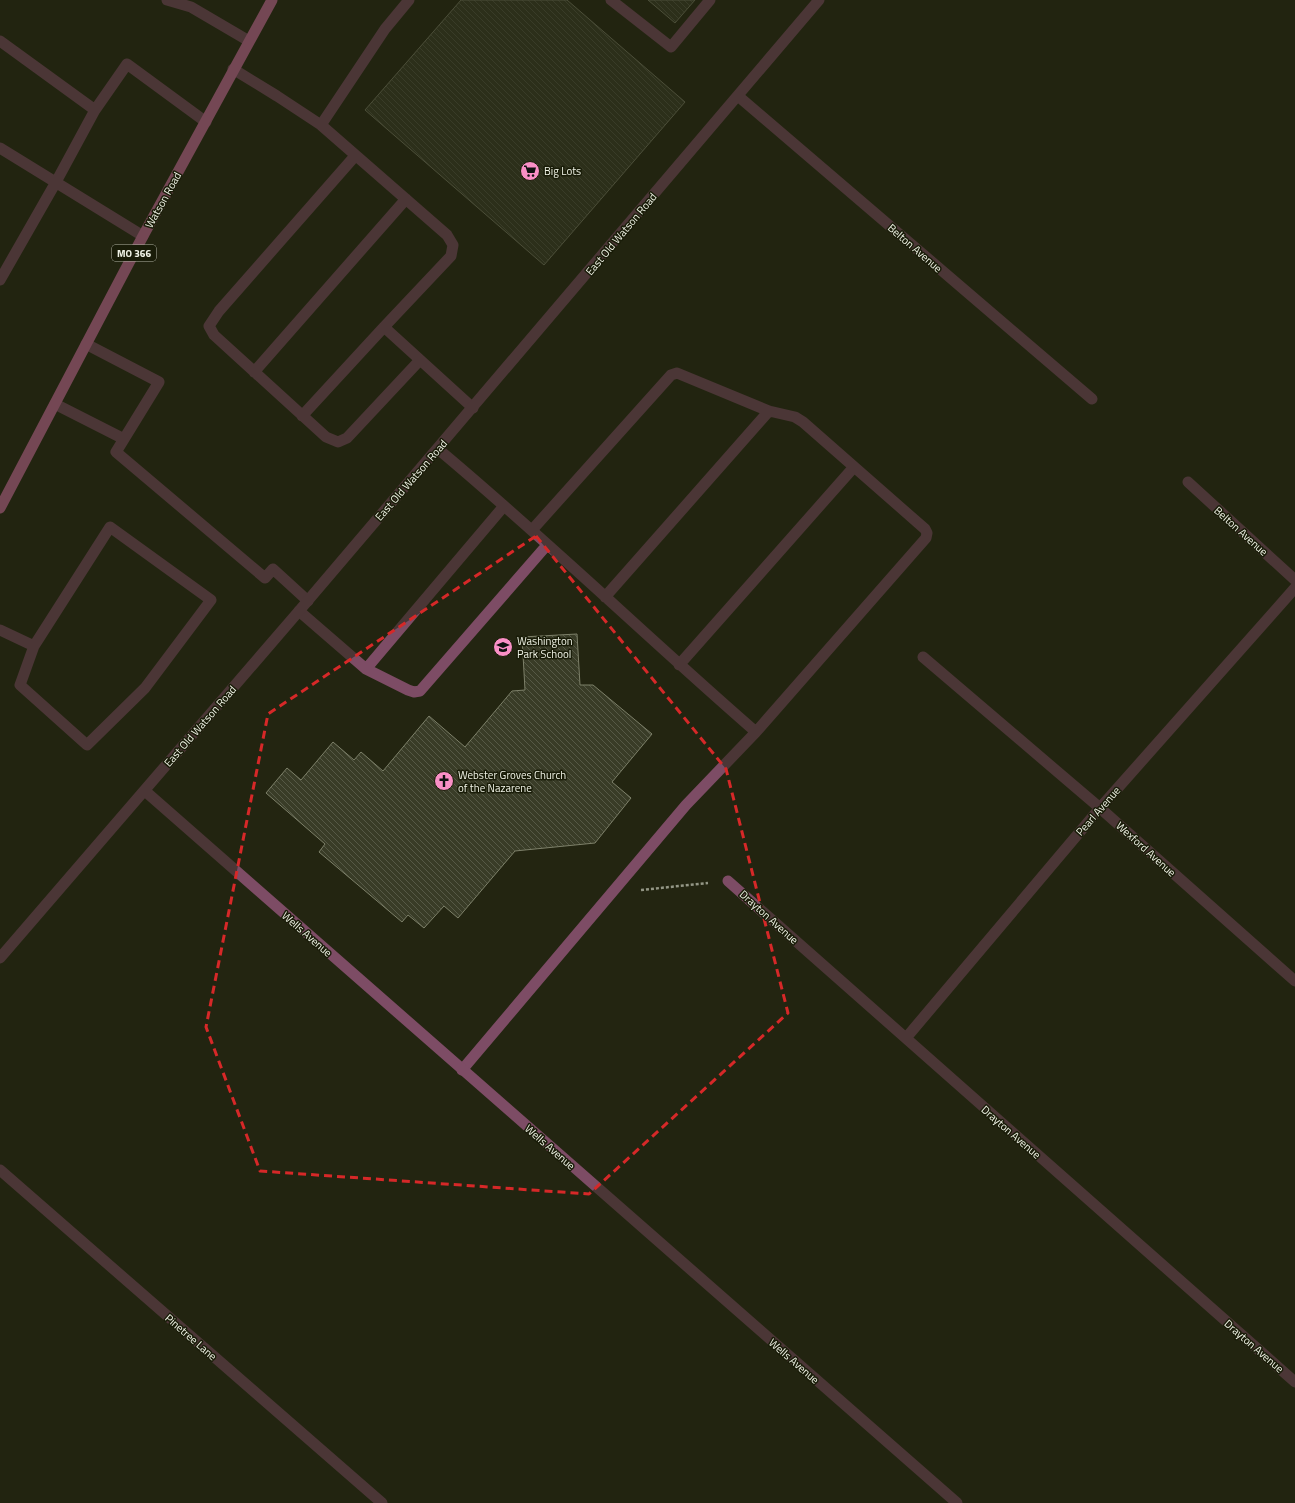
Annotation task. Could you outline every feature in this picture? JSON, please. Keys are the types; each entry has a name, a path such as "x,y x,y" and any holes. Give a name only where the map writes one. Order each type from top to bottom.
{"main road":[{"name":"Watson Road","path":"0,508 233,69 272,0"}],"street":[{"path":"167,0 191,7 249,41"},
{"path":"321,125 385,29 409,0"},
{"path":"611,0 671,47 710,0"},
{"name":"East Old Watson Road","path":"0,958 438,449 819,0"},
{"path":"0,41 94,110"},
{"path":"0,280 56,182 94,110 127,64 206,122"},
{"path":"233,69 321,125 355,156 406,198 447,235 454,245 451,256 302,416"},
{"name":"Belton Avenue","path":"738,96 1092,399"},
{"path":"0,148 144,236"},
{"path":"355,156 219,311 210,326 214,335 302,416 326,437 338,442 347,438 420,360"},
{"path":"254,372 406,198"},
{"path":"384,327 473,408"},
{"path":"86,344 158,382 116,452 265,578 273,568 308,601"},
{"path":"462,1070 686,805 756,732 926,538 927,533 925,529 803,422 795,417 769,411 677,372 671,375 532,530"},
{"path":"55,404 124,439"},
{"path":"605,597 769,411"},
{"path":"438,449 532,530 679,665 756,732"},
{"path":"679,665 854,467"},
{"name":"Belton Avenue","path":"1188,482 1295,580"},
{"path":"366,669 504,506"},
{"path":"110,527 211,600 145,688 87,745 20,685 34,646 110,527"},
{"path":"299,611 366,669 408,690 414,692 420,691 547,545"},
{"name":"Pearl Avenue","path":"906,1038 1100,808 1295,588"},
{"path":"0,630 34,646"},
{"name":"Wexford Avenue","path":"923,657 1100,808 1295,981"},
{"name":"Wells Avenue","path":"145,791 957,1503"},
{"name":"Drayton Avenue","path":"728,881 1295,1382"},
{"name":"Pinetree Lane","path":"0,1170 382,1503"}],"path":[{"path":"611,894 728,881"}],"highlighted area":[{"path":"536,536 726,769 788,1013 589,1194 260,1171 206,1027 268,714"}],"building":[{"name":"Big Lots","path":"461,0 567,0 685,102 544,265 365,110"},
{"path":"648,0 695,0 675,23"},
{"name":"Webster Groves Church of the Nazarene","path":"577,634 580,685 593,685 652,734 612,782 631,798 595,843 515,851 458,918 444,906 424,928 408,915 402,922 319,852 325,844 266,793 287,768 301,780 333,742 354,760 361,752 383,771 429,716 465,747 512,691 525,690 522,637"}],"place":[{"name":"Big Lots","path":"530,171"},
{"name":"Washington Park School","path":"503,647"},
{"name":"Webster Groves Church of the Nazarene","path":"444,781"}]}
